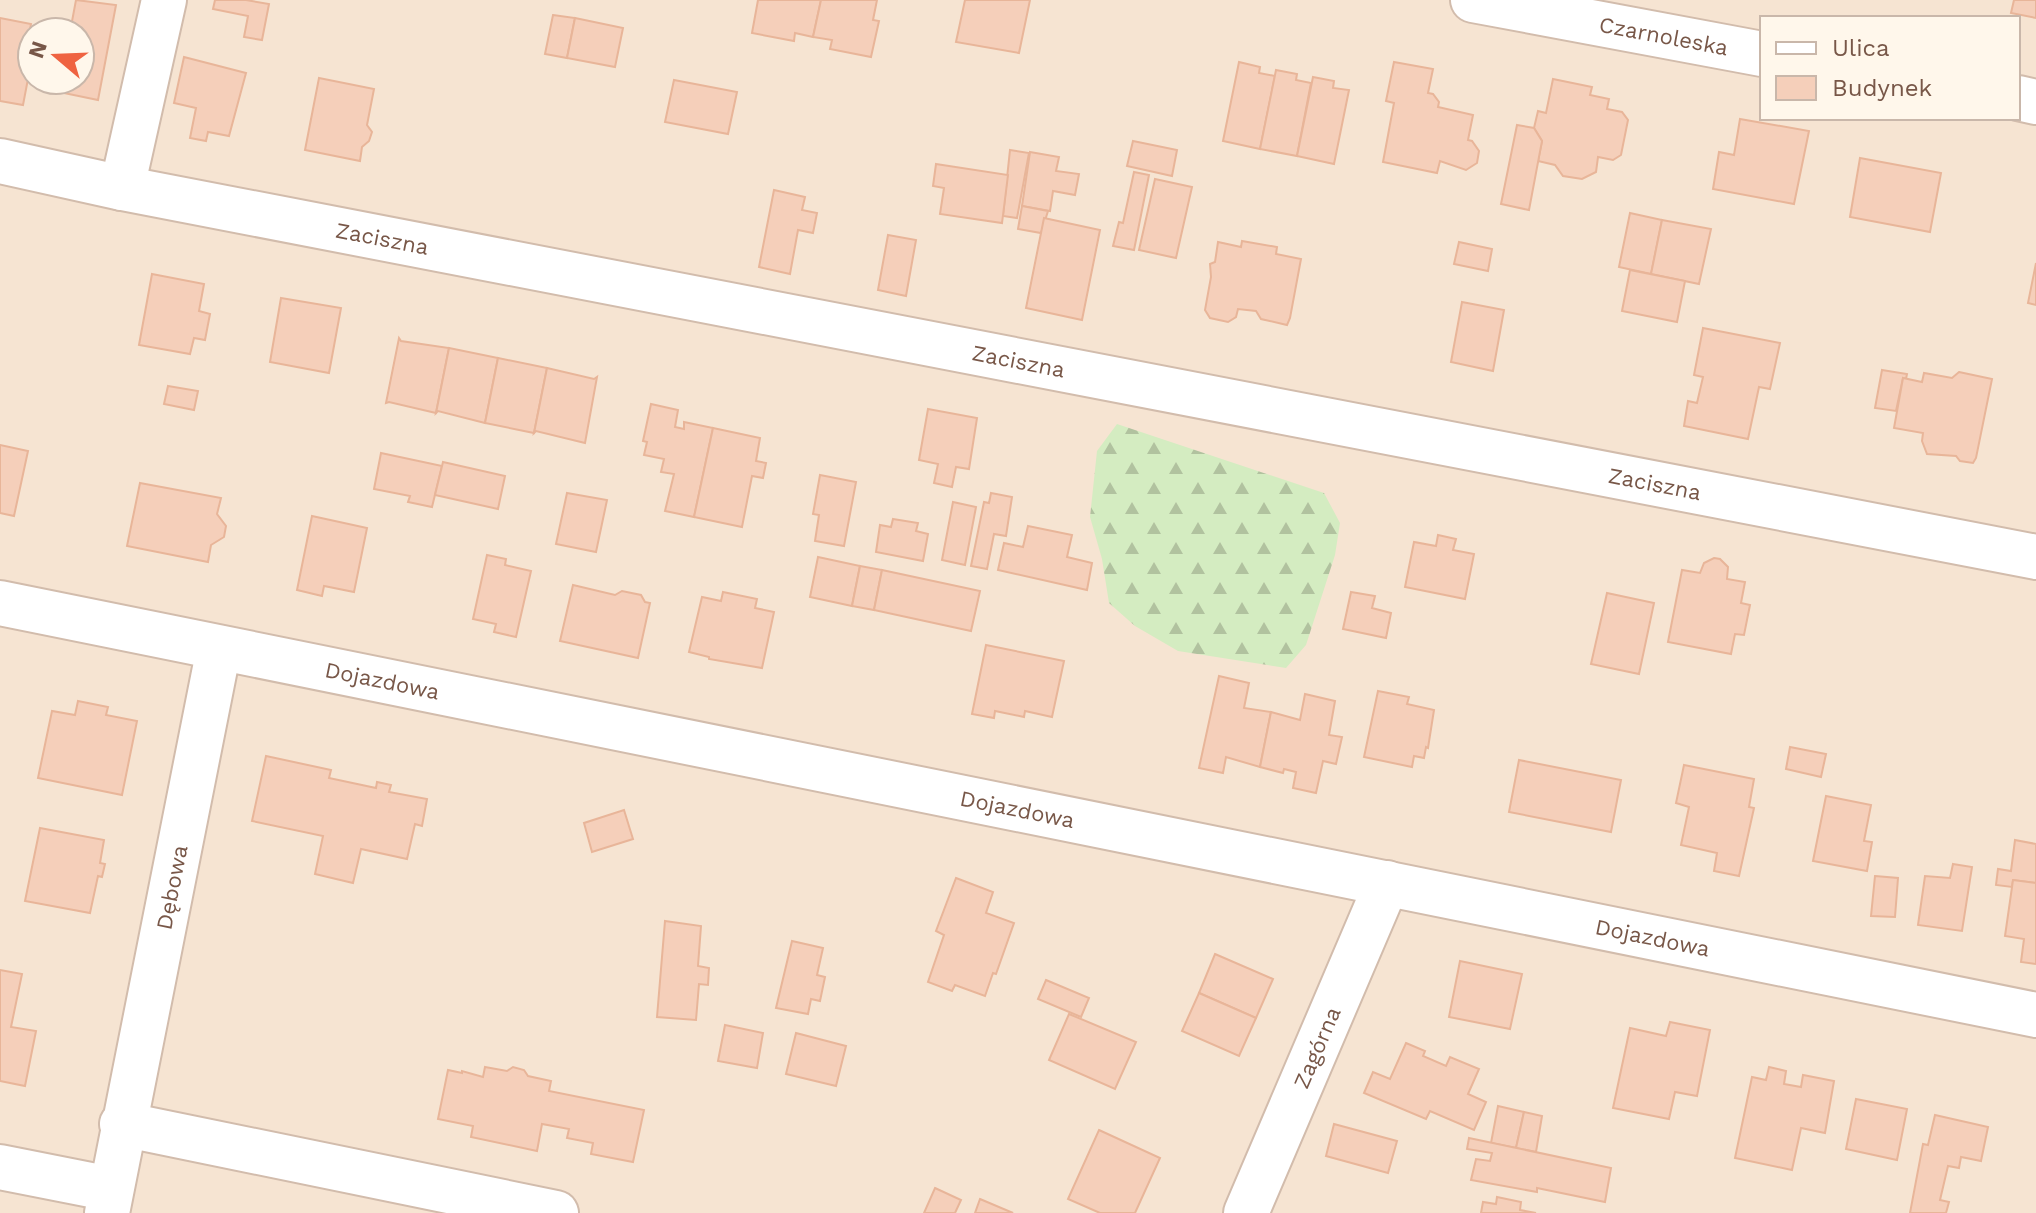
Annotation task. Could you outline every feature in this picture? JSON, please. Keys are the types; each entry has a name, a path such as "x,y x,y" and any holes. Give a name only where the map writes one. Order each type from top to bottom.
{"street":[{"path":"122,188 164,0"},
{"name":"Czarnoleska","path":"1473,0 1760,54"},
{"name":"Zaciszna","path":"0,161 122,188 2036,557"},
{"name":"Dojazdowa","path":"0,603 2036,1015"},
{"name":"Dębowa","path":"109,1201 219,648"},
{"name":"Zagórna","path":"1246,1213 1387,883"},
{"path":"122,1124 556,1213"},
{"path":"0,1167 109,1201"}],"shaded area":[{"path":"0,0 2036,0 2036,1213 0,1213"}],"green space":[{"path":"1117,424 1324,493 1340,523 1335,555 1306,645 1286,668 1178,651 1135,626 1109,603 1102,559 1090,517 1097,451"}],"building":[{"path":"76,0 116,5 98,100 78,96 96,96 96,16 73,16"},
{"path":"215,0 269,4 262,40 244,37 248,16 213,9"},
{"path":"758,0 821,0 813,37 795,33 794,41 752,33"},
{"path":"821,0 877,0 873,20 879,21 871,57 830,49 832,40 813,37"},
{"path":"965,0 1030,0 1019,53 956,42"},
{"path":"2014,0 2036,0 2036,18 2011,13"},
{"path":"553,15 575,18 567,58 545,54"},
{"path":"0,18 16,21 16,96 25,96 23,105 0,101"},
{"path":"575,18 623,28 615,67 567,58"},
{"path":"184,57 246,73 229,136 208,132 206,141 190,138 196,108 174,103"},
{"path":"1239,62 1260,67 1259,73 1275,76 1260,149 1223,141"},
{"path":"1394,62 1433,69 1428,93 1439,102 1438,107 1473,115 1468,140 1479,151 1477,163 1466,170 1440,161 1437,173 1383,162 1394,103 1386,101"},
{"path":"1276,70 1297,74 1296,80 1311,83 1297,156 1260,149"},
{"path":"1313,77 1334,81 1333,88 1349,90 1334,164 1297,156"},
{"path":"319,78 374,89 367,125 372,132 369,141 362,147 360,161 305,150"},
{"path":"1553,79 1592,87 1590,95 1609,99 1607,109 1622,112 1628,120 1621,155 1613,160 1598,157 1596,172 1582,179 1563,176 1555,165 1538,161 1542,141 1534,128 1538,111 1546,113"},
{"path":"674,80 737,92 728,134 665,122"},
{"path":"1740,119 1809,131 1794,204 1713,189 1719,152 1734,155"},
{"path":"1517,125 1534,128 1542,141 1529,210 1501,204"},
{"path":"1133,141 1177,150 1172,176 1127,166"},
{"path":"1010,150 1029,153 1017,218 1003,216"},
{"path":"1030,152 1059,157 1056,171 1079,174 1075,195 1053,191 1050,211 1022,206"},
{"path":"1860,158 1941,173 1930,232 1850,217"},
{"path":"936,164 1008,175 1002,223 940,214 944,188 933,186"},
{"path":"1134,172 1149,175 1134,250 1113,246 1119,222 1123,223"},
{"path":"1155,179 1192,187 1176,258 1139,250"},
{"path":"774,190 805,197 802,210 817,213 813,233 798,230 790,274 759,267"},
{"path":"1022,206 1048,211 1041,233 1018,229"},
{"path":"1630,213 1662,220 1651,274 1619,267"},
{"path":"1044,218 1100,230 1082,320 1026,308"},
{"path":"1662,220 1711,229 1699,284 1651,274"},
{"path":"888,235 916,240 906,296 878,290"},
{"path":"1242,241 1277,247 1276,254 1301,259 1287,325 1261,319 1256,311 1238,309 1236,317 1228,322 1210,318 1205,310 1210,264 1215,262 1218,242 1241,247"},
{"path":"1459,242 1492,249 1488,271 1454,264"},
{"path":"2036,263 2036,305 2028,303"},
{"path":"1630,270 1685,281 1677,322 1622,311"},
{"path":"152,274 204,284 199,311 210,314 205,340 194,338 190,354 139,345"},
{"path":"281,298 341,308 329,373 270,362"},
{"path":"1462,302 1504,310 1493,371 1451,362"},
{"path":"1703,328 1780,343 1770,389 1759,387 1748,439 1684,426 1688,401 1697,403 1703,377 1694,375"},
{"path":"399,338 401,341 449,348 436,413 386,403"},
{"path":"449,348 498,358 485,423 436,413"},
{"path":"498,358 547,368 534,433 485,423"},
{"path":"547,368 594,379 597,377 585,443 534,433"},
{"path":"1882,370 1907,374 1906,379 1903,378 1896,411 1875,408"},
{"path":"1959,372 1992,379 1973,463 1960,461 1956,456 1927,454 1922,441 1923,433 1894,428 1903,378 1922,382 1924,373 1952,378"},
{"path":"168,386 198,391 194,410 164,404"},
{"path":"651,404 678,410 675,427 684,429 684,422 713,428 694,517 665,511 674,474 661,472 664,459 644,455 647,442 643,441"},
{"path":"928,409 977,418 969,469 956,467 952,487 934,483 938,464 919,460"},
{"path":"713,428 760,438 756,461 766,463 763,478 752,476 742,527 694,517"},
{"path":"0,445 28,451 14,516 0,513"},
{"path":"381,453 442,466 432,507 408,502 410,496 374,489"},
{"path":"443,462 505,476 498,509 435,495"},
{"path":"820,475 856,482 844,546 815,541 819,515 813,514"},
{"path":"140,483 221,498 217,514 226,526 224,537 211,545 208,562 127,546"},
{"path":"567,493 607,500 596,552 556,544"},
{"path":"991,493 1012,497 1006,536 994,534 987,569 971,566 984,502 989,503"},
{"path":"953,502 976,507 965,565 942,560"},
{"path":"312,516 367,528 354,592 324,586 322,596 297,590"},
{"path":"893,519 918,523 916,531 928,534 923,561 876,552 880,525 891,527"},
{"path":"1028,526 1072,535 1067,557 1092,563 1087,590 998,570 1004,543 1023,547"},
{"path":"1438,535 1456,539 1453,550 1474,554 1465,599 1405,587 1414,542 1436,546"},
{"path":"487,555 506,559 505,565 531,571 516,637 494,632 496,624 473,619"},
{"path":"818,557 860,566 852,606 810,597"},
{"path":"1714,558 1720,559 1728,567 1727,579 1745,582 1741,603 1750,605 1744,635 1735,634 1731,654 1668,642 1682,570 1700,573 1704,563"},
{"path":"860,566 882,570 874,610 852,606"},
{"path":"882,570 980,591 971,631 874,610"},
{"path":"573,585 615,595 622,591 641,595 645,602 650,603 638,658 560,641"},
{"path":"723,592 757,599 755,608 774,612 762,668 709,659 689,652 702,597 721,601"},
{"path":"1351,592 1375,596 1372,608 1391,613 1386,638 1343,629"},
{"path":"1607,593 1654,603 1639,674 1591,664"},
{"path":"986,645 1064,661 1052,717 1025,711 1024,717 995,711 994,718 972,714"},
{"path":"1219,676 1249,683 1244,708 1271,712 1260,767 1226,757 1223,773 1199,768"},
{"path":"1378,691 1409,697 1407,704 1434,710 1428,748 1424,758 1414,756 1412,767 1364,757"},
{"path":"1305,694 1335,701 1329,735 1342,737 1336,764 1323,761 1316,793 1293,788 1296,772 1284,769 1283,773 1260,767 1271,712 1300,720"},
{"path":"78,701 108,707 106,715 137,721 122,795 38,778 52,711 75,715"},
{"path":"1790,747 1826,754 1821,777 1786,769"},
{"path":"266,756 331,770 329,778 376,788 377,782 391,785 389,792 427,799 422,826 415,824 407,859 361,849 353,883 315,874 323,836 252,821"},
{"path":"1519,760 1621,780 1611,832 1509,812"},
{"path":"1684,765 1754,779 1749,807 1754,808 1739,876 1714,871 1717,853 1681,845 1689,807 1676,803"},
{"path":"1826,796 1871,805 1864,841 1872,842 1867,871 1813,861"},
{"path":"624,810 633,839 592,852 584,823"},
{"path":"40,828 104,840 100,863 105,864 102,877 98,876 90,913 25,901"},
{"path":"2015,840 2036,844 2036,883 2013,880 2012,887 1996,885 1998,869 2011,871"},
{"path":"1953,864 1972,867 1962,931 1918,925 1925,876 1950,878"},
{"path":"1875,876 1898,878 1895,917 1871,916"},
{"path":"956,878 993,892 986,913 1014,923 985,996 955,985 952,991 928,982 944,935 936,931"},
{"path":"2013,880 2036,883 2036,964 2021,962 2024,939 2005,936"},
{"path":"665,921 701,926 698,966 709,968 708,985 699,984 696,1020 657,1017"},
{"path":"792,941 823,948 817,975 825,977 820,1001 811,999 808,1014 776,1008"},
{"path":"1215,954 1273,979 1256,1018 1199,993"},
{"path":"1460,961 1522,974 1510,1029 1449,1017"},
{"path":"0,970 22,974 11,1027 36,1031 25,1086 0,1081"},
{"path":"1046,980 1089,998 1081,1017 1038,999"},
{"path":"1199,993 1256,1018 1239,1056 1182,1031"},
{"path":"1069,1014 1136,1042 1115,1089 1049,1060"},
{"path":"1670,1022 1710,1030 1697,1096 1675,1092 1669,1119 1613,1108 1630,1028 1666,1036"},
{"path":"725,1025 763,1033 757,1068 718,1061"},
{"path":"796,1033 846,1046 836,1086 786,1074"},
{"path":"1406,1043 1425,1051 1423,1056 1446,1066 1450,1057 1479,1069 1468,1094 1486,1102 1474,1130 1430,1111 1426,1119 1364,1093 1373,1072 1390,1079"},
{"path":"485,1067 507,1071 513,1067 524,1070 528,1076 551,1081 549,1091 644,1110 633,1162 591,1154 593,1143 567,1138 569,1129 542,1124 537,1151 471,1137 473,1126 438,1119 448,1070 483,1077"},
{"path":"1769,1067 1786,1071 1784,1084 1801,1087 1803,1075 1834,1081 1825,1133 1801,1128 1792,1170 1735,1158 1752,1077 1766,1080"},
{"path":"1856,1099 1907,1109 1897,1160 1846,1149"},
{"path":"1498,1106 1524,1112 1516,1148 1491,1143"},
{"path":"1524,1112 1542,1116 1536,1152 1516,1148"},
{"path":"1935,1115 1988,1127 1981,1161 1961,1157 1959,1168 1948,1166 1940,1200 1949,1202 1946,1213 1910,1213 1923,1144 1928,1145"},
{"path":"1334,1124 1397,1141 1388,1173 1326,1156"},
{"path":"1099,1130 1160,1158 1135,1213 1100,1213 1068,1199"},
{"path":"1469,1138 1611,1168 1605,1202 1537,1188 1537,1192 1471,1180 1476,1159 1490,1161 1492,1153 1467,1149"},
{"path":"935,1188 961,1200 955,1213 924,1213"},
{"path":"1497,1197 1521,1202 1520,1210 1536,1213 1481,1213 1483,1202 1496,1204"},
{"path":"980,1199 1013,1213 975,1213"}]}
